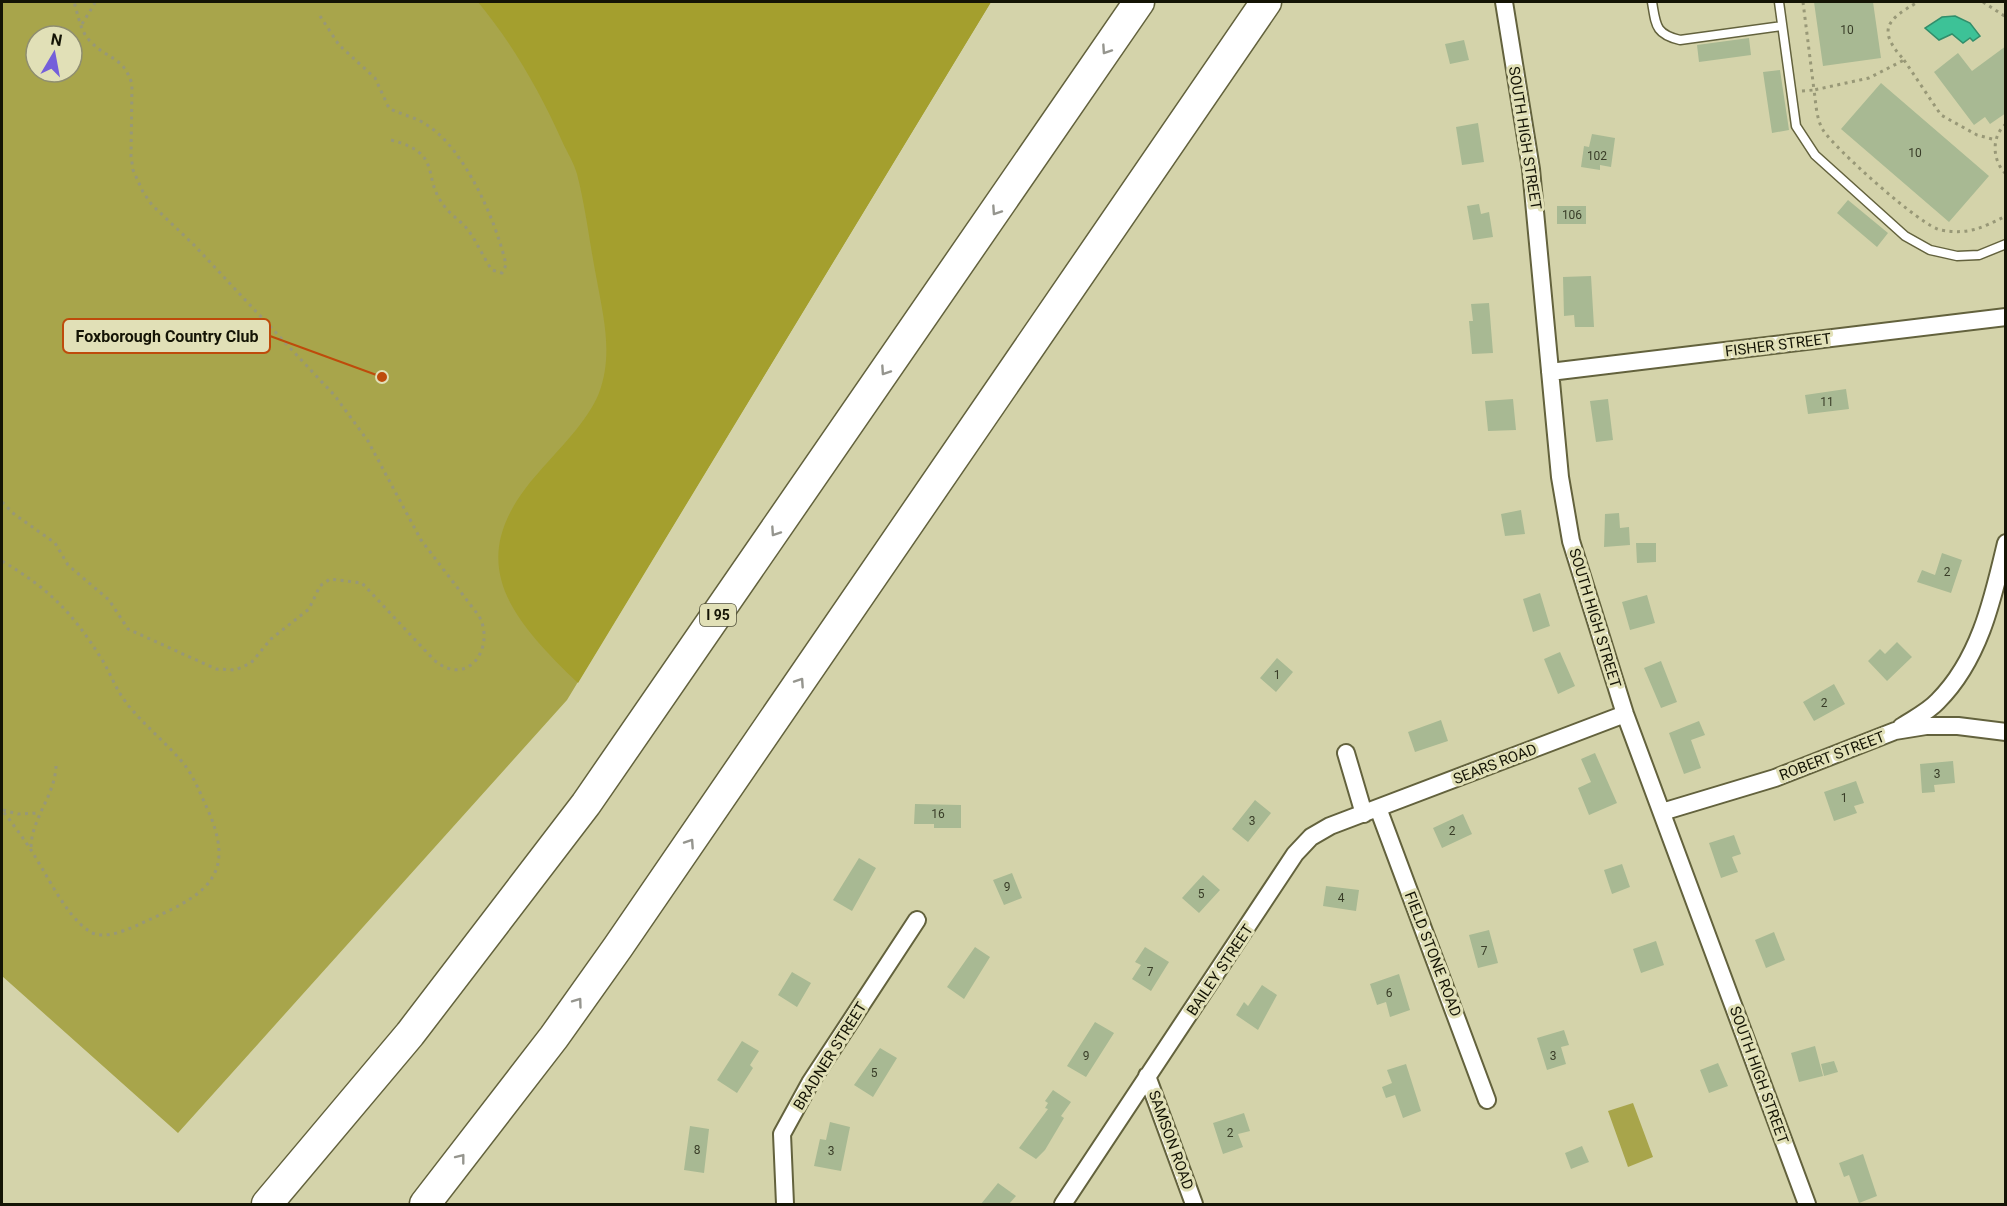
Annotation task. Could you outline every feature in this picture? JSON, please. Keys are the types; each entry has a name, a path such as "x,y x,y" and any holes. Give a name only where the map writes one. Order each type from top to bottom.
{"highway":[{"name":"I 95","path":"267,1204 440,998 586,804 1139,2"},
{"path":"425,1204 547,1045 618,947 1266,2"}],"street":[{"name":"SOUTH HIGH STREET","path":"1504,2 1532,169 1560,477 1571,541 1625,714 1807,1204"},
{"name":"FISHER STREET","path":"1550,372 2006,317"},
{"path":"1895,731 1936,703 1954,685 1984,629 2006,543"},
{"name":"SEARS ROAD","path":"1371,811 1625,714"},
{"name":"ROBERT STREET","path":"1662,812 1776,778 1895,731 1926,726 2006,732"},
{"path":"1346,753 1371,811"},
{"name":"BAILEY STREET","path":"1063,1204 1143,1087 1147,1076 1295,854 1311,837 1330,826 1371,811"},
{"name":"FIELD STONE ROAD","path":"1371,811 1487,1100"},
{"name":"BRADNER STREET","path":"785,1204 782,1134 810,1083 916,920"},
{"name":"SAMSON ROAD","path":"1147,1076 1194,1204"}],"lane":[{"path":"1652,2 1656,26 1665,36 1680,40 1782,26"},
{"path":"1779,2 1796,126 1815,155 1905,236 1929,250 1956,256 1980,255 2006,244"}],"path":[{"path":"74,2 80,24"},
{"path":"1803,2 1818,117 1822,130 1834,144 1918,219 1938,230 1971,233 2006,216"},
{"path":"1918,2 1895,16 1888,29 1890,45 1904,60 1941,116 1977,135 1996,141"},
{"path":"1983,2 2006,17"},
{"path":"82,24 95,3"},
{"path":"320,16 339,45 375,78 388,108 428,125 468,172 492,216 506,265 502,273 492,270 467,229 445,207 429,165 421,153 407,144 391,140"},
{"path":"2,502 14,514 55,543 68,565 109,600 125,626 192,660 216,669 236,670 251,663 271,639 309,609 320,586 330,579 362,583 434,660 446,668 460,670 471,666 478,659 484,641 485,630 479,616 421,540 368,441 340,404 318,376 143,192 132,163 132,84 128,71 122,63 88,40 84,32"},
{"path":"1791,93 1869,78 1904,60"},
{"path":"2006,124 1996,141 1995,155 2006,174"},
{"path":"2,561 43,587 78,622 126,704 190,773 213,822 218,848 215,872 198,895 183,905 149,920 104,935 89,932 55,889 31,849 2,809"},
{"path":"31,849 33,827 52,788 56,762"},
{"path":"2,809 18,814 38,813"}],"shaded area":[{"path":"2,2 991,2 567,700 178,1133 2,976"},
{"path":"478,2 991,2 578,683 531,634 514,609 503,585 498,559 502,532 515,503 588,414 599,393 606,365 604,323 583,201 574,166 524,68"},
{"path":"1955,16 1970,23 1980,36 1973,41 1970,38 1963,43 1952,34 1939,40 1925,28 1942,17"},
{"path":"1633,1103 1653,1157 1628,1167 1608,1111"}],"building":[{"path":"1814,2 1873,2 1881,58 1823,66"},
{"path":"1749,38 1751,55 1699,62 1697,45"},
{"path":"1464,40 1469,60 1450,64 1445,44"},
{"path":"2006,46 2006,113 1990,124 1985,117 1974,125 1934,72 1958,53 1972,71"},
{"path":"1780,70 1789,130 1772,133 1763,72"},
{"path":"1881,83 1989,176 1949,222 1841,129"},
{"path":"1478,123 1484,162 1462,165 1456,127"},
{"path":"1592,134 1615,138 1611,167 1600,165 1600,170 1581,167 1584,146 1589,147"},
{"path":"1848,200 1888,233 1877,247 1837,213"},
{"path":"1479,204 1481,214 1489,212 1493,237 1473,240 1467,206"},
{"path":"1557,206 1586,206 1586,224 1557,224"},
{"path":"1591,276 1594,327 1575,327 1574,315 1564,316 1563,277"},
{"path":"1489,303 1493,353 1472,354 1469,321 1473,321 1471,304"},
{"path":"1846,389 1849,409 1808,414 1805,395"},
{"path":"1513,399 1516,430 1488,431 1485,401"},
{"path":"1608,399 1613,440 1596,442 1590,401"},
{"path":"1521,510 1525,534 1505,536 1501,514"},
{"path":"1619,513 1620,528 1629,527 1630,545 1604,547 1605,514"},
{"path":"1636,543 1656,543 1656,562 1637,563"},
{"path":"1942,553 1962,560 1951,593 1917,582 1922,570 1935,575"},
{"path":"1540,593 1550,626 1533,632 1523,599"},
{"path":"1647,595 1655,623 1630,630 1622,602"},
{"path":"1897,642 1912,657 1887,681 1868,661 1880,649 1885,654"},
{"path":"1560,652 1575,686 1558,694 1544,659"},
{"path":"1277,658 1293,672 1276,692 1260,678"},
{"path":"1661,661 1677,702 1661,708 1644,668"},
{"path":"1834,684 1845,704 1814,721 1803,702"},
{"path":"1441,720 1448,741 1415,752 1408,732"},
{"path":"1699,721 1705,735 1691,740 1701,768 1684,774 1669,733"},
{"path":"1595,753 1617,803 1589,815 1578,788 1591,782 1581,759"},
{"path":"1953,761 1955,783 1934,785 1935,792 1922,793 1920,764"},
{"path":"1856,781 1864,803 1854,806 1857,813 1834,821 1824,792"},
{"path":"1255,800 1271,813 1248,842 1232,829"},
{"path":"915,804 961,805 961,828 934,828 934,824 914,824"},
{"path":"1463,814 1472,834 1442,848 1433,828"},
{"path":"1734,835 1741,854 1732,857 1738,872 1721,878 1709,843"},
{"path":"859,858 876,868 852,911 833,900"},
{"path":"1622,864 1630,887 1612,894 1604,870"},
{"path":"1012,873 1022,898 1004,905 993,880"},
{"path":"1203,875 1220,890 1199,913 1182,898"},
{"path":"1326,886 1359,890 1356,911 1323,906"},
{"path":"1489,930 1498,963 1478,968 1469,935"},
{"path":"1774,932 1785,960 1766,968 1755,940"},
{"path":"1656,941 1664,965 1641,973 1633,949"},
{"path":"975,947 990,957 964,999 947,987"},
{"path":"1145,947 1169,962 1151,991 1132,979 1141,965 1135,962"},
{"path":"792,972 811,983 797,1007 778,995"},
{"path":"1399,974 1410,1010 1390,1017 1386,1002 1377,1005 1370,984"},
{"path":"1262,985 1277,995 1258,1030 1236,1015 1244,1002 1248,1006"},
{"path":"1095,1022 1114,1033 1086,1077 1067,1066"},
{"path":"1564,1030 1569,1045 1561,1047 1566,1064 1547,1070 1537,1038"},
{"path":"742,1041 759,1051 750,1065 753,1068 737,1093 717,1080"},
{"path":"1815,1046 1823,1076 1799,1082 1791,1053"},
{"path":"880,1048 897,1058 873,1097 854,1085"},
{"path":"1834,1061 1838,1072 1824,1076 1821,1064"},
{"path":"1718,1063 1728,1086 1709,1093 1700,1070"},
{"path":"1406,1064 1421,1111 1403,1118 1395,1095 1386,1098 1382,1087 1392,1083 1387,1070"},
{"path":"1053,1090 1071,1102 1061,1116 1064,1118 1045,1150 1036,1159 1019,1148 1048,1109 1045,1108 1048,1103 1045,1101"},
{"path":"1244,1113 1250,1131 1238,1134 1243,1147 1223,1154 1213,1123"},
{"path":"830,1122 850,1127 841,1171 814,1166 820,1139 826,1140"},
{"path":"690,1126 709,1129 704,1173 684,1170"},
{"path":"1582,1146 1589,1162 1571,1169 1565,1153"},
{"path":"1863,1154 1877,1196 1859,1203 1849,1175 1844,1177 1839,1163"},
{"path":"998,1183 1016,1196 1009,1204 981,1204"}],"place":[{"name":"Foxborough Country Club","path":"382,377"}]}
